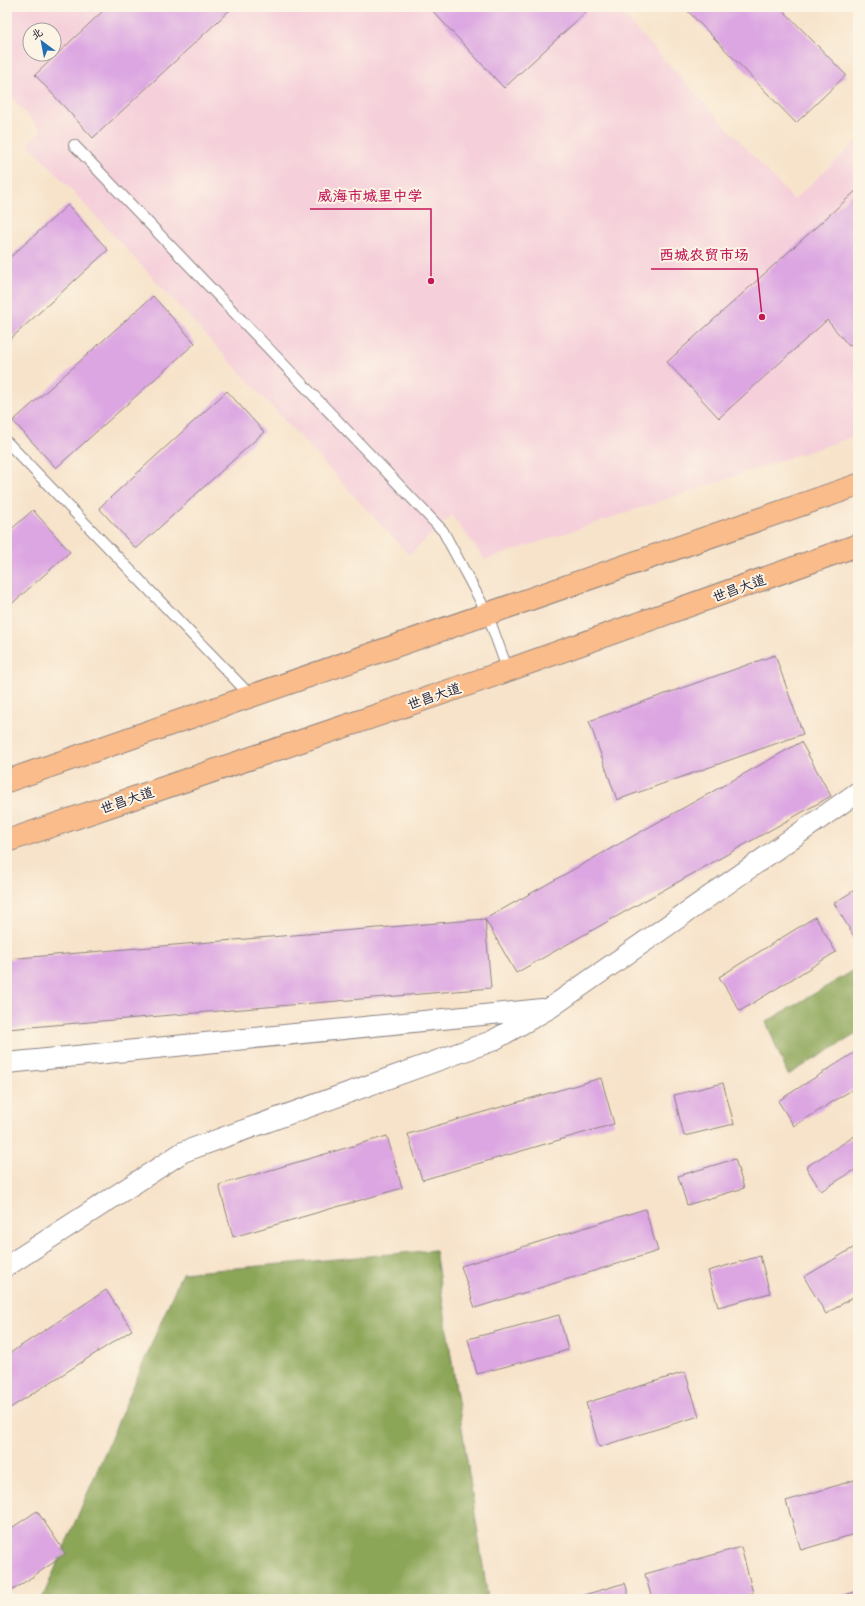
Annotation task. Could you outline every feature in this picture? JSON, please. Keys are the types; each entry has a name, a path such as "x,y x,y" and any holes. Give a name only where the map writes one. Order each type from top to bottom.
{"main road":[{"path":"7,781 858,485"},
{"name":"世昌大道","path":"7,841 508,671 858,545"}],"street":[{"path":"7,1266 183,1152 492,1041 550,1008 858,792"},
{"path":"7,1063 550,1008"}],"lane":[{"path":"74,146 443,531 487,613 508,671"},
{"path":"7,442 250,696"}],"shaded area":[{"path":"7,7 616,7 794,200 858,140 858,435 485,560 452,515 409,555 28,143 42,131 7,93"}],"green space":[{"path":"858,968 858,1033 788,1075 766,1022"},
{"path":"435,1250 488,1599 42,1599 182,1273"}],"building":[{"path":"107,7 233,7 93,138 35,75 49,62 62,62 62,50"},
{"path":"429,7 581,7 586,12 504,88"},
{"path":"684,7 780,7 846,75 796,123"},
{"path":"858,189 858,343 849,346 827,320 719,418 667,362"},
{"path":"68,205 108,250 7,342 7,260"},
{"path":"153,296 195,343 56,468 13,421"},
{"path":"227,391 264,432 136,549 99,508"},
{"path":"33,510 70,552 7,608 7,533"},
{"path":"775,655 803,734 617,800 589,721"},
{"path":"801,742 831,796 516,973 485,919"},
{"path":"858,888 858,939 856,940 834,903"},
{"path":"815,917 836,952 740,1011 719,977"},
{"path":"485,919 491,988 7,1029 7,959"},
{"path":"857,1051 858,1086 794,1126 778,1101"},
{"path":"601,1078 614,1124 422,1180 408,1134"},
{"path":"723,1083 734,1124 684,1136 674,1095"},
{"path":"858,1134 858,1168 821,1191 806,1167"},
{"path":"387,1136 402,1188 233,1237 219,1185"},
{"path":"735,1159 744,1188 687,1205 678,1176"},
{"path":"645,1209 658,1251 475,1308 461,1266"},
{"path":"858,1245 858,1294 826,1314 804,1277"},
{"path":"760,1256 770,1293 718,1307 708,1271"},
{"path":"106,1290 132,1330 7,1410 7,1355"},
{"path":"559,1315 568,1350 477,1374 468,1339"},
{"path":"685,1372 699,1416 599,1447 586,1403"},
{"path":"858,1479 858,1533 801,1550 786,1501"},
{"path":"37,1511 66,1554 7,1594 7,1531"},
{"path":"741,1547 753,1593 731,1599 652,1599 645,1574"},
{"path":"625,1583 630,1599 570,1599"},
{"path":"858,1591 858,1599 830,1599"}],"place":[{"name":"威海市城里中学","path":"431,281"},
{"name":"西城农贸市场","path":"762,317"}]}
